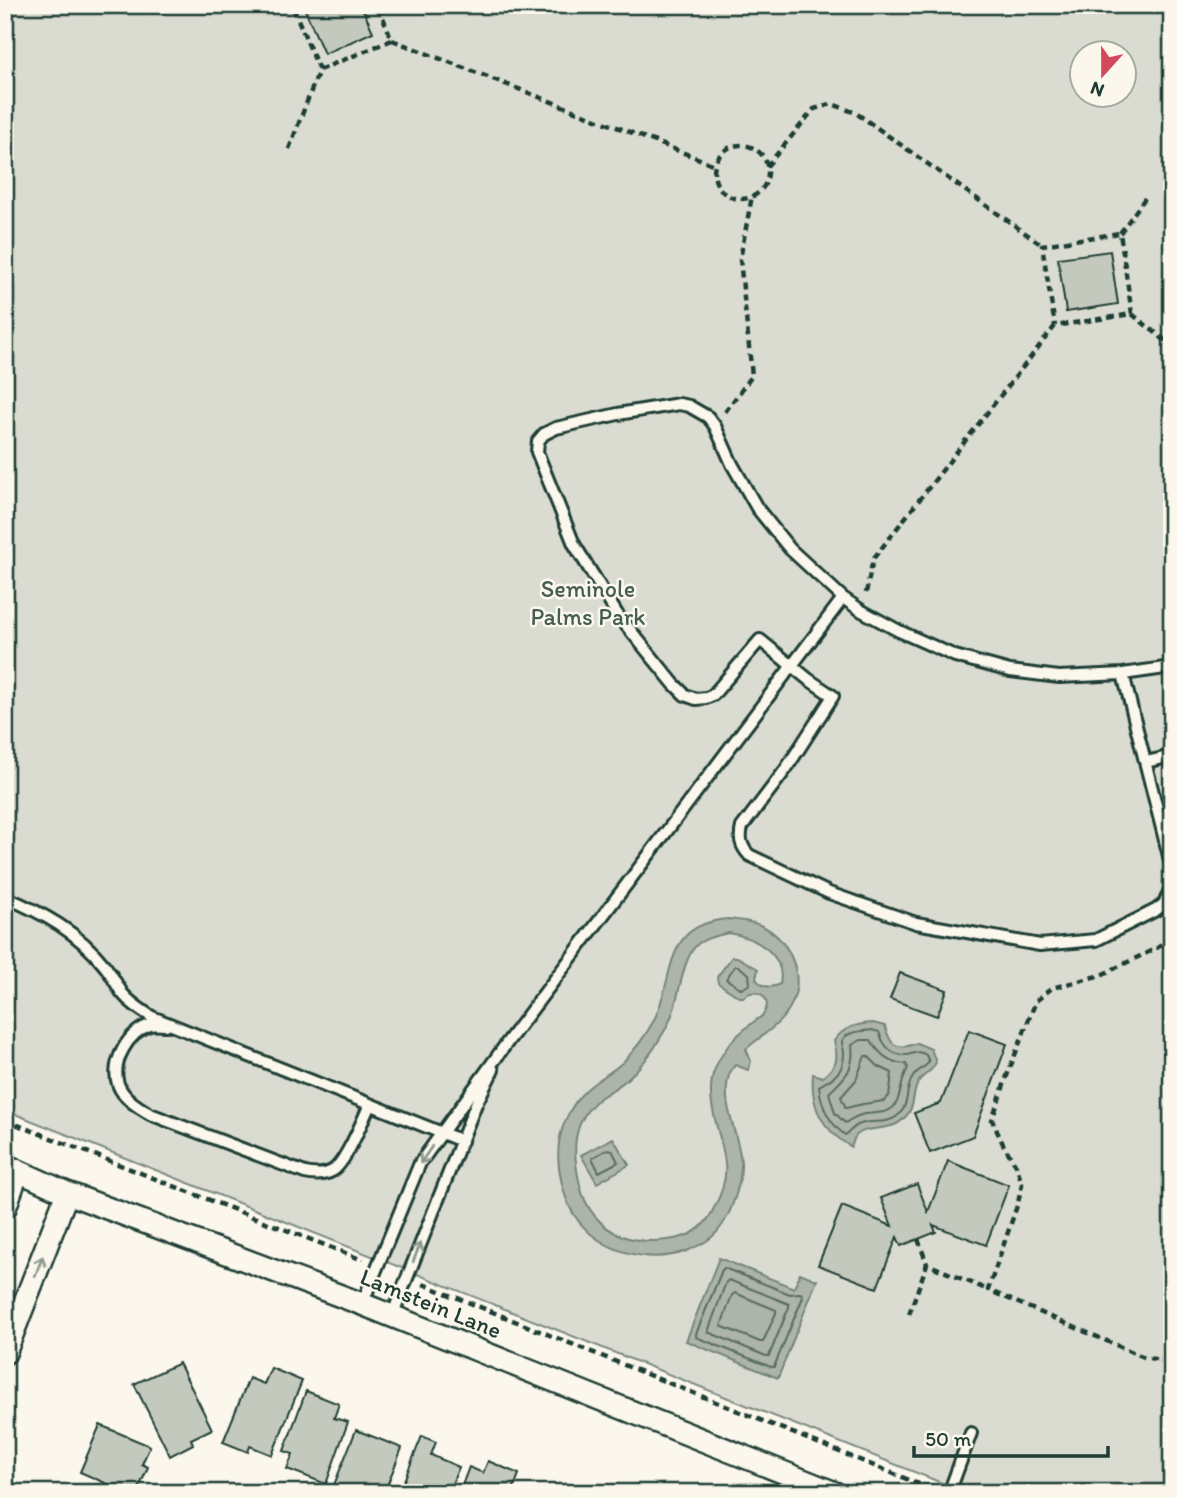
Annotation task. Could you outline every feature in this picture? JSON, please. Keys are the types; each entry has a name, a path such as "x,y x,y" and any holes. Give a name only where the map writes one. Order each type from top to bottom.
{"street":[{"name":"Lamstein Lane","path":"12,1168 67,1193 362,1304 835,1493"},
{"path":"5,1208 12,1168"},
{"path":"5,1353 67,1193"}],"lane":[{"path":"1172,667 1123,674 1059,677 1010,671 955,656 862,611 843,598 790,549 757,508 732,464 715,426 708,417 690,406 679,404 618,414 556,428 544,434 538,441 537,452 575,544 617,614 685,695 695,699 713,695 761,640 832,696 786,769 742,828 739,838 743,849 749,855 829,893 916,923 1040,945 1096,940 1156,910 1164,904 1172,885"},
{"path":"362,1304 420,1163 509,1040 843,598"},
{"path":"1123,674 1172,868"},
{"path":"1146,762 1172,756"},
{"path":"5,897 45,915 69,930 106,966 124,995 137,1008 152,1017 461,1141"},
{"path":"173,1025 150,1025 134,1035 124,1046 117,1065 118,1084 126,1097 150,1114 305,1173 320,1175 333,1171 342,1162 370,1104"},
{"path":"392,1316 476,1104 509,1040"},
{"path":"949,1493 971,1433"}],"path":[{"path":"289,149 319,70 292,5"},
{"path":"377,5 392,40"},
{"path":"319,70 392,40 715,165"},
{"path":"767,166 814,109 832,104 856,113 1042,245 1120,233"},
{"path":"732,146 750,146 764,158 768,176 760,191 752,196 735,198 720,189 716,182 715,165 724,150 732,146"},
{"path":"715,426 752,376 740,258 752,196"},
{"path":"1145,198 1120,233 1132,314 1172,346"},
{"path":"1042,245 1055,326"},
{"path":"862,611 873,559 1055,326 1132,314"},
{"path":"988,1290 1022,1184 1017,1167 992,1120 1036,1001 1052,988 1101,975 1172,938"},
{"path":"5,1120 377,1266"},
{"path":"909,1314 927,1264 918,1239"},
{"path":"927,1264 1144,1357 1172,1359"},
{"path":"407,1278 941,1493"}],"green space":[{"name":"Seminole Palms Park","path":"5,5 1172,5 1172,1493 967,1493 5,1110"}],"water":[{"path":"740,920 760,925 770,931 792,958 797,980 796,992 784,1017 746,1049 751,1061 748,1070 735,1065 728,1077 727,1100 740,1152 741,1170 736,1196 721,1227 714,1235 687,1251 657,1257 627,1253 599,1240 572,1211 564,1193 560,1172 560,1136 568,1115 580,1096 623,1062 644,1037 661,1003 674,954 681,941 707,923","holes":["729,933 739,935 766,949 773,956 781,973 780,984 766,986 756,979 758,969 732,957 717,977 718,983 739,997 758,993 764,997 767,1005 763,1015 728,1046 713,1074 712,1108 725,1169 719,1198 704,1223 685,1236 651,1241 622,1236 600,1222 582,1193 575,1149 579,1127 590,1107 642,1065 655,1047 671,1017 686,963 694,948 714,936"]},
{"path":"873,1023 885,1026 895,1045 904,1047 917,1043 931,1049 936,1062 919,1081 910,1111 901,1121 859,1133 851,1147 833,1133 820,1117 814,1097 813,1074 823,1077 834,1065 834,1041 842,1032 856,1025"},
{"path":"613,1138 629,1165 597,1183 581,1155"},
{"path":"719,1258 794,1288 800,1273 817,1280 778,1378 686,1341"}],"building":[{"path":"303,5 361,5 373,32 324,54"},
{"path":"1110,251 1118,304 1066,312 1058,258"},
{"path":"900,973 947,990 937,1016 890,999"},
{"path":"969,1030 1007,1044 973,1136 930,1153 914,1113 941,1103"},
{"path":"948,1161 1009,1185 986,1245 933,1225 936,1232 901,1246 897,1237 877,1288 818,1265 842,1206 892,1226 881,1198 917,1184 928,1212"},
{"path":"179,1363 212,1429 191,1439 193,1444 170,1456 134,1384"},
{"path":"271,1368 302,1381 272,1455 250,1446 248,1452 223,1442 249,1378 264,1384"},
{"path":"306,1391 339,1404 334,1418 348,1422 326,1484 287,1469 293,1454 284,1451"},
{"path":"100,1425 150,1446 142,1464 148,1467 137,1493 128,1493 80,1472"},
{"path":"356,1430 402,1448 384,1493 354,1493 334,1485"},
{"path":"422,1436 436,1442 431,1455 459,1467 448,1493 399,1493"},
{"path":"488,1461 519,1474 512,1493 459,1493 469,1467 483,1473"}]}
